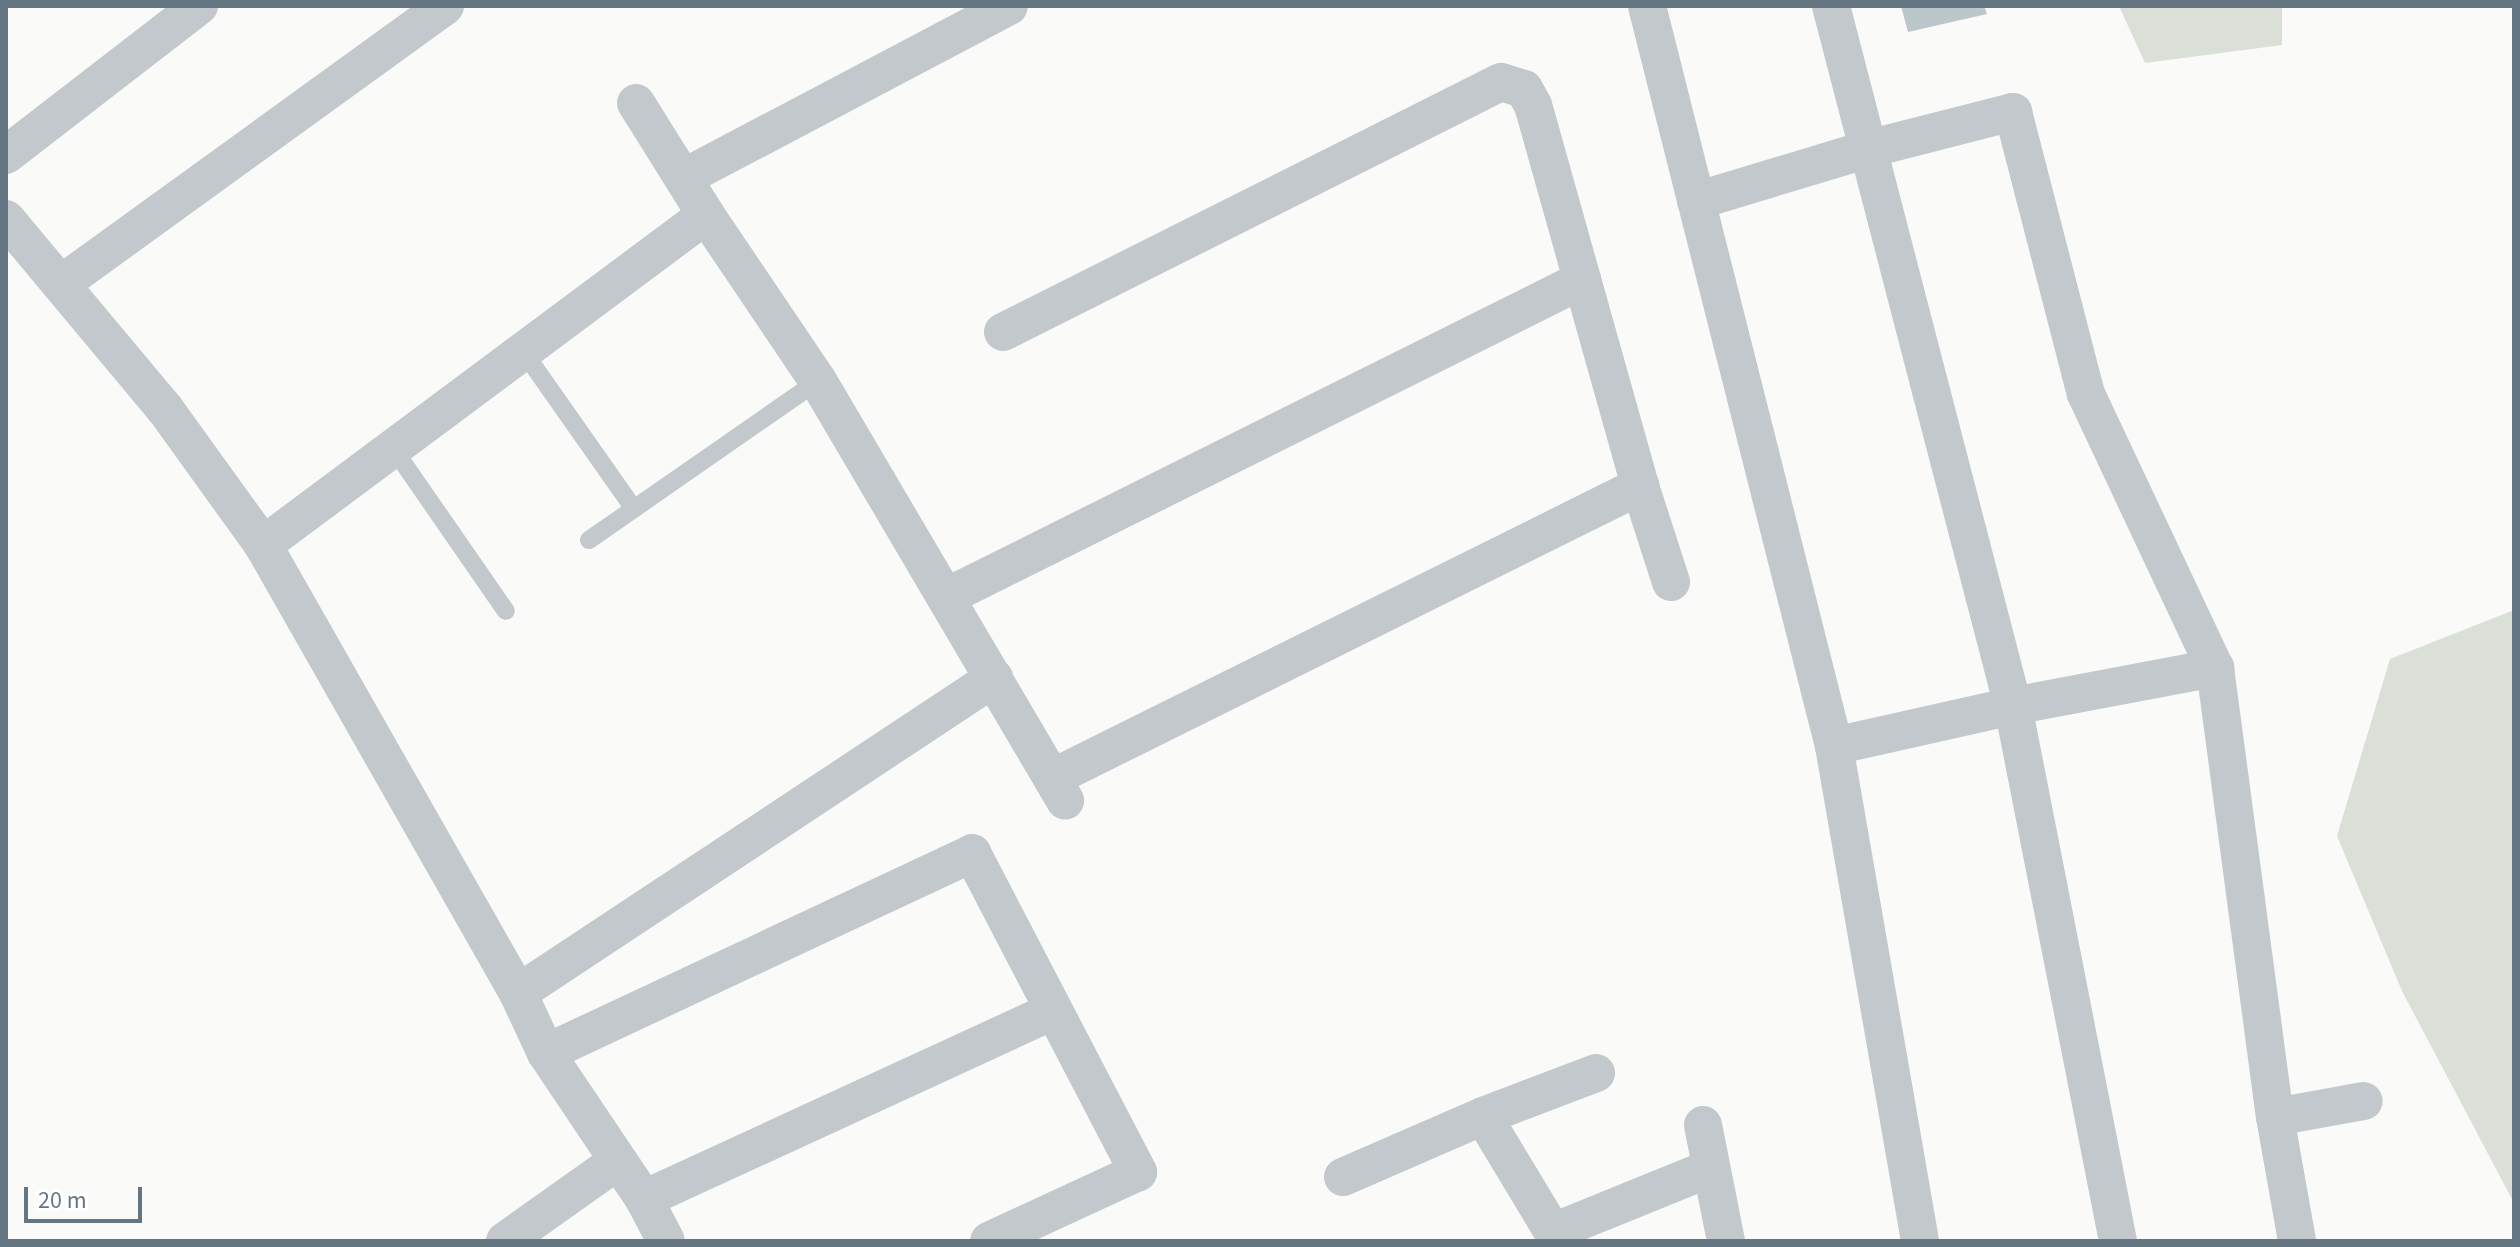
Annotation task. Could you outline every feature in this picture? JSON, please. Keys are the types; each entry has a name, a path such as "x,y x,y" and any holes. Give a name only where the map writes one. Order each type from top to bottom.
{"street":[{"path":"61,284 445,6"},
{"path":"685,177 1009,6"},
{"path":"1647,6 1834,746 1920,1241"},
{"path":"1831,6 2013,706 2118,1241"},
{"path":"6,155 185,10"},
{"path":"1003,332 1501,82 1524,89 1533,105 1640,486 1671,582"},
{"path":"636,103 706,215 818,381 1058,790 1640,486"},
{"path":"1696,201 1868,149 2013,112 2086,394 2215,668 2275,1117 2297,1241"},
{"path":"263,545 706,215"},
{"path":"6,219 165,409 263,545 518,993 546,1053 616,1162 644,1199 666,1241"},
{"path":"946,597 1582,280"},
{"path":"1834,746 2013,706 2215,668"},
{"path":"518,993 994,678"},
{"path":"546,1053 972,853 1138,1172 989,1241"},
{"path":"644,1199 1054,1010"},
{"path":"1343,1177 1483,1116 1596,1073"},
{"path":"2275,1117 2364,1101"},
{"path":"1483,1116 1553,1232 1711,1168"},
{"path":"1703,1125 1726,1241"},
{"path":"505,1241 616,1162"}],"lane":[{"path":"523,351 634,509"},
{"path":"589,540 818,381"},
{"path":"393,448 506,611"}],"shaded area":[{"path":"1901,6 1984,6 1987,14 1908,32"},
{"path":"2119,6 2282,6 2282,45 2145,63"},
{"path":"2514,610 2514,1203 2402,991 2337,836 2390,659"}]}
